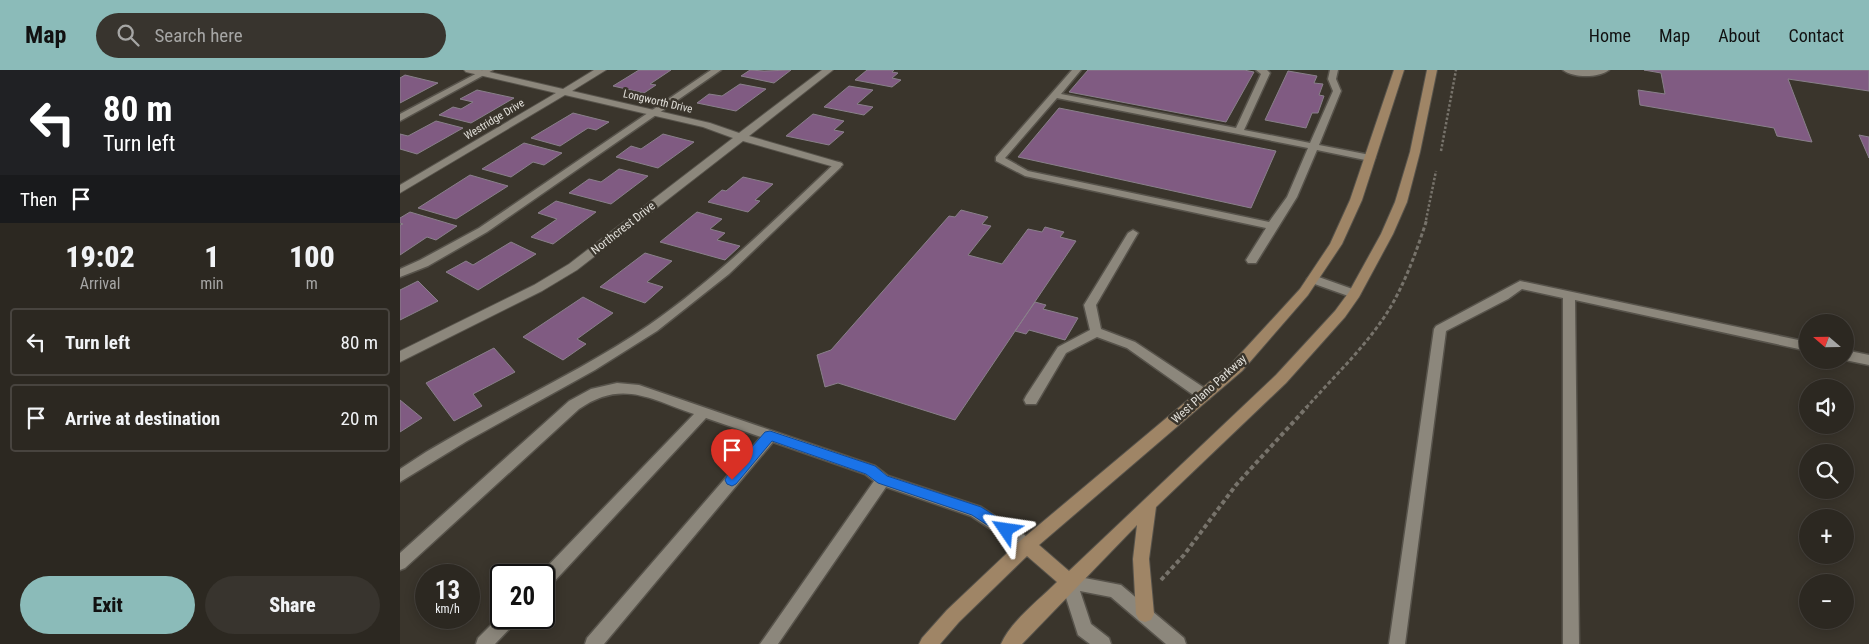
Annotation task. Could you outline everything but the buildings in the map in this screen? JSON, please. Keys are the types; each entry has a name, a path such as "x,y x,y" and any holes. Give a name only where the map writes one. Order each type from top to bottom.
{"main road":[{"name":"West Plano Parkway","path":"928,644 953,616 1027,545 1237,366 1304,292 1336,244 1356,200 1399,70"},
{"path":"1010,644 1069,582 1298,361 1340,314 1354,294 1387,234 1401,202 1415,152 1432,70"},
{"path":"1145,614 1141,559 1148,505"},
{"path":"1027,545 1069,582"}],"street":[{"name":"Longworth Drive","path":"469,70 486,72 706,125 740,137 838,165"},
{"name":"Westridge Drive","path":"400,190 601,70"},
{"name":"Northcrest Drive","path":"400,357 538,288 573,267 828,70"}],"lane":[{"path":"400,273 424,263 483,230 652,112 717,70"},
{"path":"1077,70 999,159 1025,173 1272,226"},
{"path":"1239,132 1266,73 1260,70"},
{"path":"1252,260 1292,197 1314,148 1337,91 1332,79 1334,70"},
{"path":"1567,70 1592,74 1605,70"},
{"path":"400,118 486,72"},
{"path":"1054,95 1370,158"},
{"path":"400,476 444,448 620,349 653,328 703,291 838,165"},
{"path":"1096,332 1090,305 1133,233"},
{"path":"1313,279 1354,294"},
{"path":"1397,644 1440,329 1504,296 1520,285 1799,344"},
{"path":"1569,295 1571,644"},
{"path":"1031,400 1062,350 1096,332 1131,345 1204,395"},
{"path":"1854,357 1869,360"},
{"path":"400,563 574,404 591,392 615,386 634,388 870,470 883,480 976,511 1027,545"},
{"path":"555,568 703,413"},
{"path":"593,644 770,436"},
{"path":"768,644 883,480"},
{"path":"1103,644 1084,629 1069,582 1115,590 1178,644"},
{"path":"484,644 498,629"}],"path":[{"path":"1440,151 1456,70"},
{"path":"1161,580 1184,556 1236,485 1366,342 1394,302 1415,256 1427,218 1436,171"}],"route":[{"path":"732,480 770,436 870,470 883,480 976,511 1006,530"}]}
